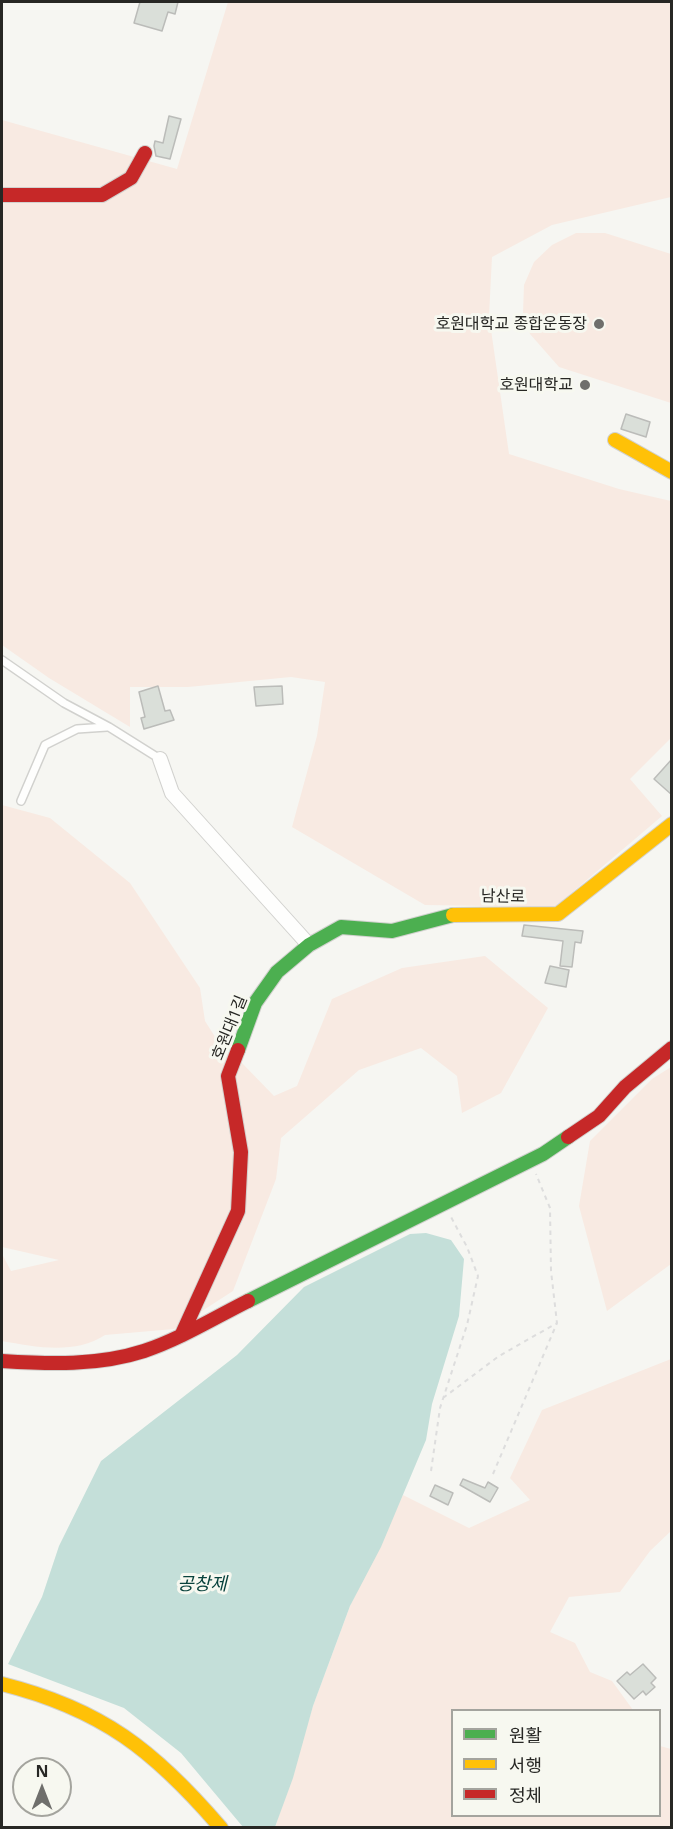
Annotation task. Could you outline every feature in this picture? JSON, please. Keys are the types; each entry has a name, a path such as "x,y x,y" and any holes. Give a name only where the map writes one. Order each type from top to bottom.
{"street":[{"path":"2,195 102,195 131,178 145,153"},
{"path":"615,440 672,472"},
{"path":"160,759 172,793 309,945"},
{"name":"남산로","path":"309,945 341,927 392,931 460,913 558,915 672,824"},
{"name":"호원대1길","path":"182,1334 238,1211 241,1152 228,1076 255,1003 277,972 309,945"},
{"path":"2,1361 56,1365 95,1361 140,1352 182,1334 531,1161 574,1136 598,1116 625,1087 672,1048"},
{"path":"2,1683 51,1697 100,1717 149,1750 179,1778 221,1827"}],"lane":[{"path":"2,660 64,703 109,727 160,759"},
{"path":"21,801 45,745 77,729 109,727"}],"path":[{"path":"493,1474 556,1323 551,1271 550,1208 531,1161"},
{"path":"432,1471 443,1398 467,1325 478,1276 467,1247 444,1204"},
{"path":"443,1398 499,1356 556,1323"}],"shaded area":[{"path":"228,2 671,2 671,197 552,225 492,257 489,316 509,454 619,489 671,501 671,738 630,779 662,816 555,907 425,905 292,827 317,736 325,682 291,677 188,687 130,687 130,727 49,678 2,645 2,120 177,169"},
{"name":"호원대학교 종합운동장","path":"576,233 605,233 671,254 671,403 559,367 530,334 523,313 524,285 534,262 552,245"},
{"path":"2,805 50,818 130,883 200,988 205,1021 224,1051 241,1062 274,1096 297,1086 332,999 402,968 485,956 548,1008 501,1093 462,1113 457,1076 421,1048 359,1070 281,1138 276,1179 233,1291 174,1329 105,1335 81,1345 55,1348 2,1341 2,1254 11,1271 59,1260 2,1247"},
{"path":"671,1067 671,1264 607,1311 579,1206 590,1141 652,1079"},
{"path":"671,1359 671,1531 650,1551 620,1592 569,1597 550,1632 575,1643 590,1672 612,1681 632,1709 451,1709 451,1817 661,1817 661,1746 671,1749 671,1827 275,1828 313,1706 350,1606 403,1495 469,1528 530,1500 510,1478 542,1410"}],"water":[{"name":"공창제","path":"426,1233 451,1240 464,1259 459,1316 432,1404 426,1440 381,1547 350,1606 313,1706 293,1778 275,1827 243,1827 181,1753 124,1708 8,1664 42,1597 59,1546 101,1461 237,1355 304,1287 410,1234"}],"building":[{"path":"140,2 178,2 175,14 168,12 162,31 134,23"},
{"path":"169,116 181,119 170,159 156,156 154,146 155,141 163,143"},
{"path":"626,414 650,422 646,437 621,429"},
{"path":"158,686 165,711 170,710 174,720 144,729 141,718 145,717 139,692"},
{"path":"282,686 283,704 256,706 254,687"},
{"path":"672,759 672,795 654,779"},
{"path":"524,925 583,931 581,943 575,942 572,967 560,966 563,941 522,936"},
{"path":"550,966 569,970 566,987 545,983"},
{"path":"463,1479 485,1488 488,1482 498,1488 490,1502 460,1485"},
{"path":"435,1485 453,1493 448,1505 430,1496"},
{"path":"643,1664 656,1678 651,1683 655,1687 646,1695 643,1691 634,1699 617,1681 627,1672 630,1675"}],"traffic: fast":[{"path":"238,1050 255,1003 277,972 309,945 341,927 392,931 453,915"},
{"path":"248,1301 543,1154 568,1137"}],"traffic: slow":[{"path":"615,440 672,472"},
{"path":"453,915 558,914 672,824"},
{"path":"2,1684 69,1706 124,1736 173,1777 221,1828"}],"traffic: jam":[{"path":"2,195 102,195 131,178 145,153"},
{"path":"568,1137 599,1116 625,1087 672,1048"},
{"path":"182,1334 238,1211 241,1152 228,1076 238,1050"},
{"path":"2,1361 73,1363 127,1356 171,1341 248,1301"}],"place":[{"name":"호원대학교 종합운동장","path":"599,324"},
{"name":"호원대학교","path":"585,385"}]}
